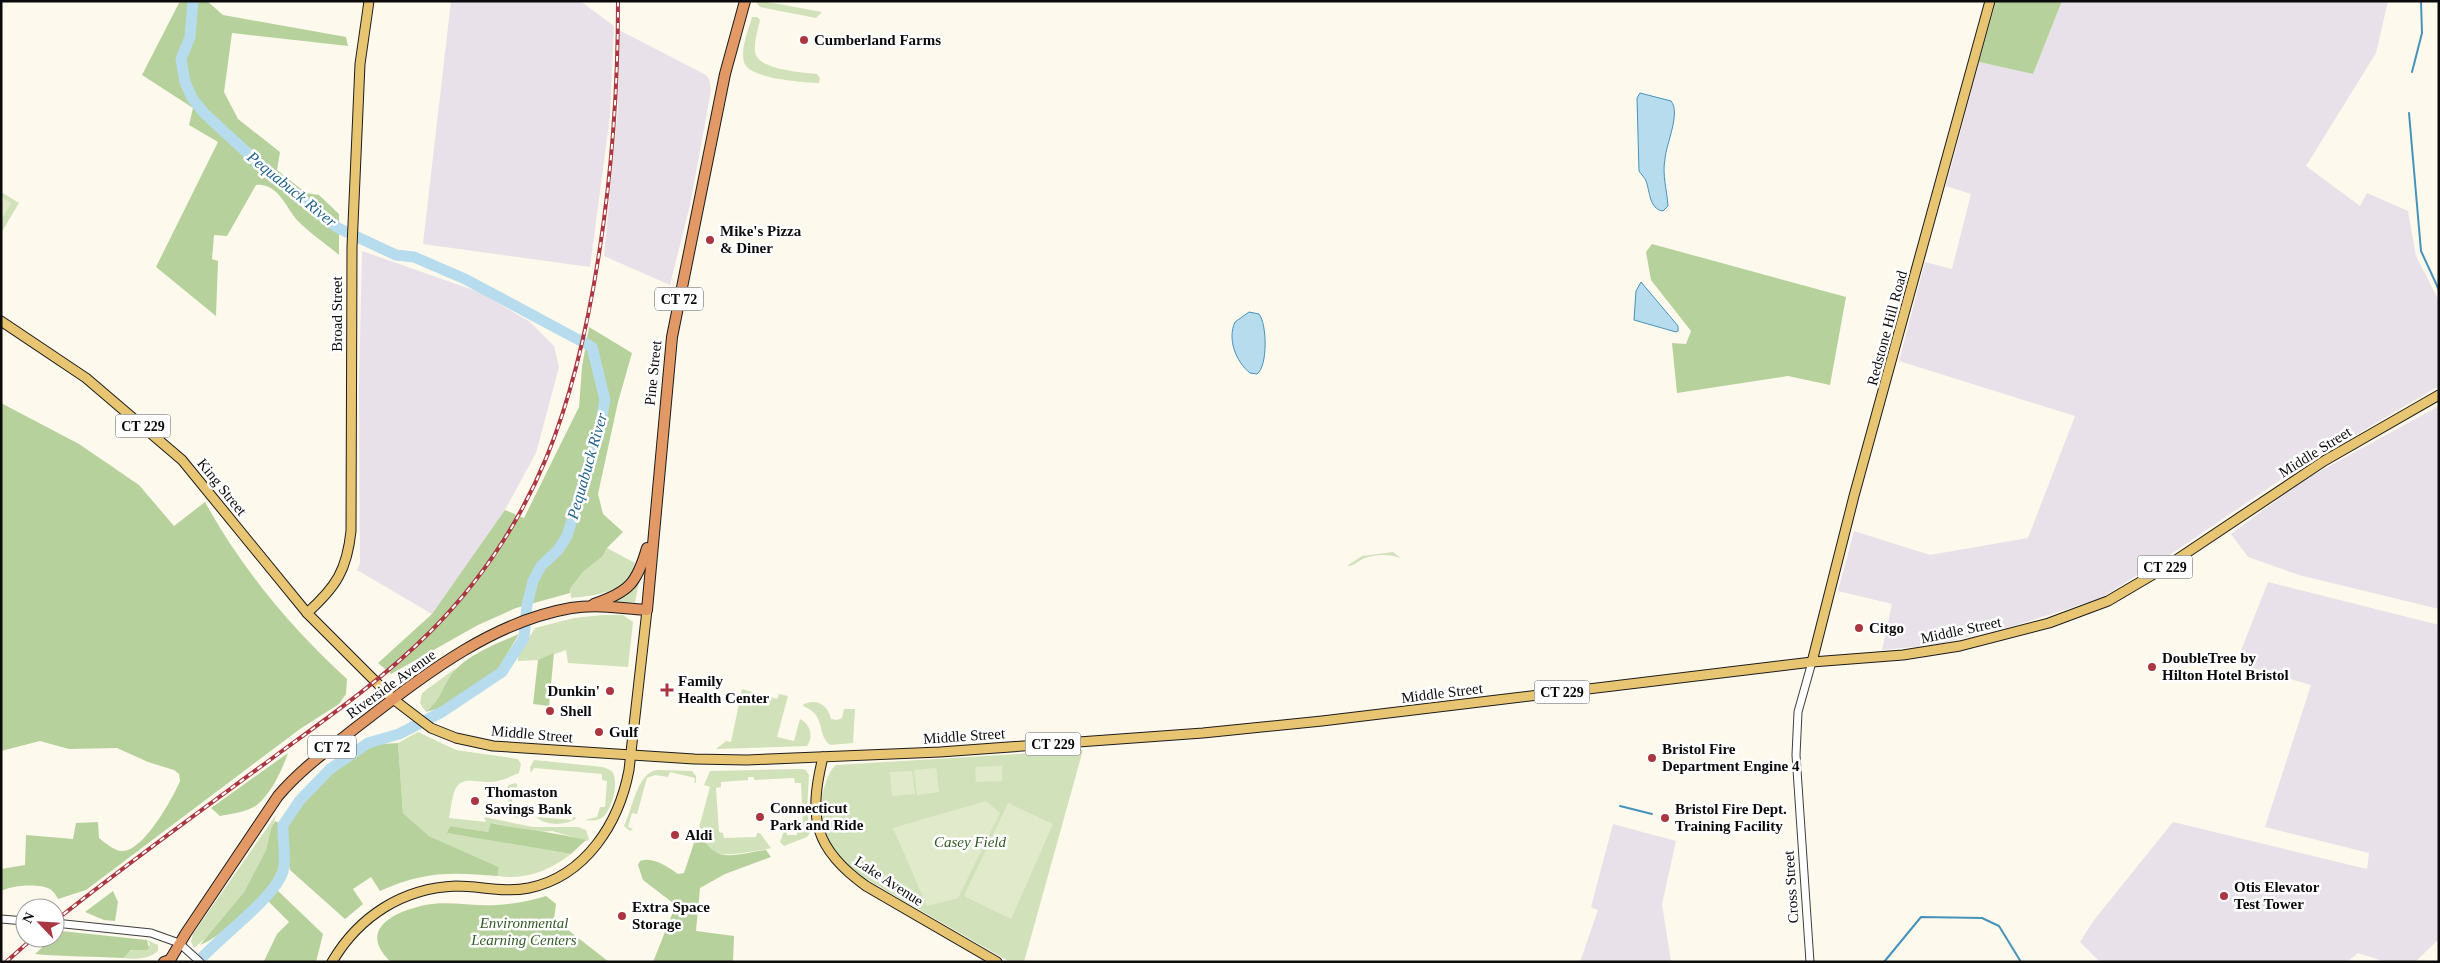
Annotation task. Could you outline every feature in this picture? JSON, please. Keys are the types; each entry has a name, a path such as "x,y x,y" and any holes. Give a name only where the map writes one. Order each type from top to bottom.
{"highway":[{"name":"Pine Street","path":"647,610 653,528 672,337 722,88 745,1"},
{"name":"CT 72","path":"590,606 615,597 627,589 636,578 653,528"},
{"name":"Riverside Avenue","path":"168,961 264,815 294,777 393,699 462,651 500,630 534,618 590,606 647,610"}],"main road":[{"name":"Broad Street","path":"307,613 329,593 338,580 349,553 351,522 352,247 360,64 369,1"},
{"name":"Redstone Hill Road","path":"1812,662 1854,496 1990,1"},
{"name":"King Street","path":"1,322 86,378 182,460 210,490 277,579 307,613 393,699"},
{"name":"Middle Street","path":"393,699 431,728 456,738 493,746 747,760 940,752 1203,733 1322,722 1812,662 1903,655 1960,646 2049,623 2088,609 2130,589 2324,461 2439,395"},
{"name":"Pine Street","path":"332,962 339,950 360,925 386,906 405,896 457,886 507,890 529,888 562,874 582,860 601,840 613,821 625,794 632,755 647,610"},
{"name":"Lake Avenue","path":"823,757 815,806 821,838 830,854 848,873 866,886 997,962"}],"street":[{"name":"Cross Street","path":"1810,962 1796,755 1798,712 1812,662"},
{"path":"1,919 15,920"},
{"path":"65,924 139,931 180,943 192,952 200,962"}],"shaded area":[{"path":"451,1 580,1 614,26 610,116 590,267 423,244"},
{"path":"2062,1 2388,1 2376,53 2306,166 2360,206 2367,193 2408,211 2416,256 2439,301 2439,386 2289,474 2171,554 2101,598 2017,625 1934,645 1882,650 1892,604 1838,591 1854,531 1930,555 2028,538 2075,416 1899,361 1925,262 1952,269 1971,194 1946,186 1979,62 2033,74"},
{"path":"619,30 706,75 709,79 711,90 690,205 670,285 604,256 618,107"},
{"path":"362,251 479,292 530,322 554,346 559,367 536,453 500,519 432,614 357,570 360,563 359,387"},
{"path":"2439,406 2439,609 2299,575 2248,557 2231,534 2304,480"},
{"path":"2268,582 2439,625 2439,939 2415,962 2386,962 2358,953 2347,962 2100,962 2080,942 2094,920 2173,822 2367,869 2369,853 2265,827 2311,685 2236,663"},
{"path":"1613,824 1676,841 1662,904 1671,962 1580,962 1598,910 1591,907"}],"green space":[{"path":"180,1 207,1 223,15 346,37 348,46 232,33 224,92 238,119 280,152 277,170 306,193 319,195 339,214 339,255 296,219 275,191 263,185 256,185 227,236 214,235 212,259 218,261 216,316 156,267 218,142 189,125 193,108 142,75"},
{"path":"762,1 822,12 816,18 760,7 756,2"},
{"path":"1996,1 2062,1 2033,74 1979,62"},
{"path":"752,17 757,17 760,20 755,43 757,57 771,66 781,69 817,74 820,78 819,83 765,76 748,68 744,62 743,51"},
{"path":"1,192 19,203 1,233"},
{"path":"1,197 11,203 1,220"},
{"path":"1652,244 1846,297 1830,385 1788,376 1677,393 1672,343 1686,344 1691,331 1651,280 1646,252"},
{"path":"589,327 632,353 618,402 598,494 603,514 623,532 607,548 603,556 583,572 570,589 570,593 516,608 478,625 391,674 378,663 432,614 505,510 524,518 579,407 582,367"},
{"path":"1,403 79,444 139,485 174,526 205,502 219,527 251,574 307,640 347,679 346,694 339,704 300,729 86,890 61,898 57,898 50,889 33,885 18,886 1,891 1,869 25,865 26,835 73,839 76,823 98,822 99,838 116,850 130,849 148,834 164,811 180,781 179,774 174,770 148,762 117,748 69,749 40,741 1,751"},
{"path":"607,548 635,563 625,581 617,587 600,594 571,598 570,589 583,572 603,556"},
{"path":"1393,552 1401,558 1378,555 1365,558 1347,566 1362,556"},
{"path":"639,582 635,602 613,603 630,592"},
{"path":"623,615 633,622 628,667 568,663 566,650 538,660 518,661 518,656 535,628 574,618"},
{"path":"519,634 498,669 440,708 426,712 436,701 449,678 464,662 486,648"},
{"path":"554,653 549,706 533,704 538,660"},
{"path":"456,668 433,706 426,712 420,703 422,693"},
{"path":"742,689 777,699 779,694 788,696 777,737 794,741 800,719 810,731 807,746 716,749 726,741 731,742"},
{"path":"811,702 822,704 829,712 831,719 837,720 842,718 844,709 855,709 853,743 830,745 823,736 815,714 803,706"},
{"path":"418,732 456,750 518,759 521,764 519,773 504,779 489,782 467,781 459,784 454,794 449,818 486,822 484,817 533,827 578,827 586,830 589,839 587,841 552,831 535,832 492,823 488,832 450,826 448,833 571,854 537,873 508,877 498,876 499,867 429,836 403,813 398,743"},
{"path":"398,743 403,813 429,836 499,867 498,876 438,874 396,884 380,891 371,877 353,889 363,904 345,919 290,870 287,838 289,821 302,802 324,780 359,752 379,744"},
{"name":"Casey Field","path":"1083,750 1024,962 1010,962 859,875 849,867 833,848 823,825 821,801 829,775 836,765"},
{"path":"288,753 272,787 254,807 220,816 211,808"},
{"path":"534,760 603,767 612,771 615,781 614,794 604,816 597,820 585,820 597,817 600,807 605,807 607,781 602,780 602,774 534,768 531,773 530,767"},
{"path":"1002,766 1002,781 976,782 975,767"},
{"path":"936,768 939,792 917,795 914,770"},
{"path":"657,770 692,771 696,776 696,782 694,784 695,778 670,772 668,777 655,775 647,778 637,814 632,813 628,827 633,829 630,831 624,826 636,792 645,777"},
{"path":"806,770 809,775 807,810 810,833 807,837 784,846 780,842 784,831 787,831 787,835 797,835 797,829 803,828 801,783 795,783 794,778 754,780 754,777 748,777 748,780 721,782 721,787 716,788 719,832 723,833 724,838 756,837 757,833 760,833 771,848 743,853 720,854 711,850 706,845 698,831 710,787 704,785 710,771"},
{"path":"912,771 915,794 892,796 890,772"},
{"path":"516,783 518,786 513,791 511,812 516,810 519,816 517,818 503,813 508,812 509,793 504,791 509,785"},
{"path":"986,801 1000,813 958,898 927,906 893,828"},
{"path":"1008,803 1053,824 1011,919 964,896"},
{"path":"276,815 266,850 244,892 206,938 194,948 191,941 193,934"},
{"path":"536,817 572,820 573,817 577,818 572,821 562,824 556,824 545,822"},
{"path":"275,821 279,823 279,865 268,887 247,911 210,940 200,945 244,892 266,850"},
{"path":"491,823 586,840 571,854 447,833 450,826 488,832"},
{"path":"698,831 705,842 719,853 735,855 766,850 771,857 725,874 700,888 696,931 734,936 733,962 653,962 673,912 673,903 643,880 638,865 640,861 650,860 670,868 678,874 684,873"},
{"path":"276,889 323,934 316,962 264,961 277,934 289,922 267,900"},
{"path":"113,891 118,902 115,921 104,920 85,912"},
{"name":"Environmental Learning Centers","path":"546,896 556,904 554,919 609,962 391,962 381,951 377,941 378,932 383,924 401,912 413,908 443,903 503,905"},
{"path":"65,931 147,940 149,948 147,950 131,950 123,958 35,954 42,948 65,948"},
{"path":"147,940 158,945 158,951 137,959 123,958 130,951 147,950 150,944"}],"water":[{"path":"1640,93 1671,101 1674,106 1674,121 1664,165 1668,206 1663,211 1655,207 1646,181 1639,171 1637,98"},
{"path":"1641,282 1678,326 1678,331 1634,320 1636,291"},
{"path":"1249,312 1259,314 1264,326 1265,354 1261,370 1257,374 1250,373 1237,357 1232,336 1235,322"}],"waterway":[{"name":"Pequabuck River","path":"193,1 190,37 181,59 185,82 192,98 204,113 269,173 338,228 396,255 414,257 465,279 592,347 605,400 599,432 567,536 558,550 541,566 533,581 527,605 524,638 502,672 442,712 399,734 368,743 330,769 300,800 283,825 284,865 278,881 258,905 198,962"},
{"path":"2412,72 2422,33 2421,1"},
{"path":"2409,113 2421,251 2439,290"},
{"path":"1620,806 1652,814"},
{"path":"1884,962 1921,917 1982,918 1999,926 2021,962"}],"railway":[{"path":"65,913 139,856 377,680 430,632 467,591 499,548 525,504 546,458 564,410 590,308 604,223 611,160 617,65 618,1"},
{"path":"6,962 22,948"}],"place":[{"name":"Cumberland Farms","path":"804,40"},
{"name":"Mike's Pizza & Diner","path":"710,240"},
{"name":"Citgo","path":"1859,628"},
{"name":"DoubleTree by Hilton Hotel Bristol","path":"2152,667"},
{"name":"Family Health Center","path":"667,690"},
{"name":"Dunkin'","path":"610,691"},
{"name":"Shell","path":"550,711"},
{"name":"Gulf","path":"599,732"},
{"name":"Bristol Fire Department Engine 4","path":"1652,758"},
{"name":"Thomaston Savings Bank","path":"475,801"},
{"name":"Connecticut Park and Ride","path":"760,817"},
{"name":"Bristol Fire Dept. Training Facility","path":"1665,818"},
{"name":"Aldi","path":"675,835"},
{"name":"Otis Elevator Test Tower","path":"2224,896"},
{"name":"Extra Space Storage","path":"622,916"}]}
